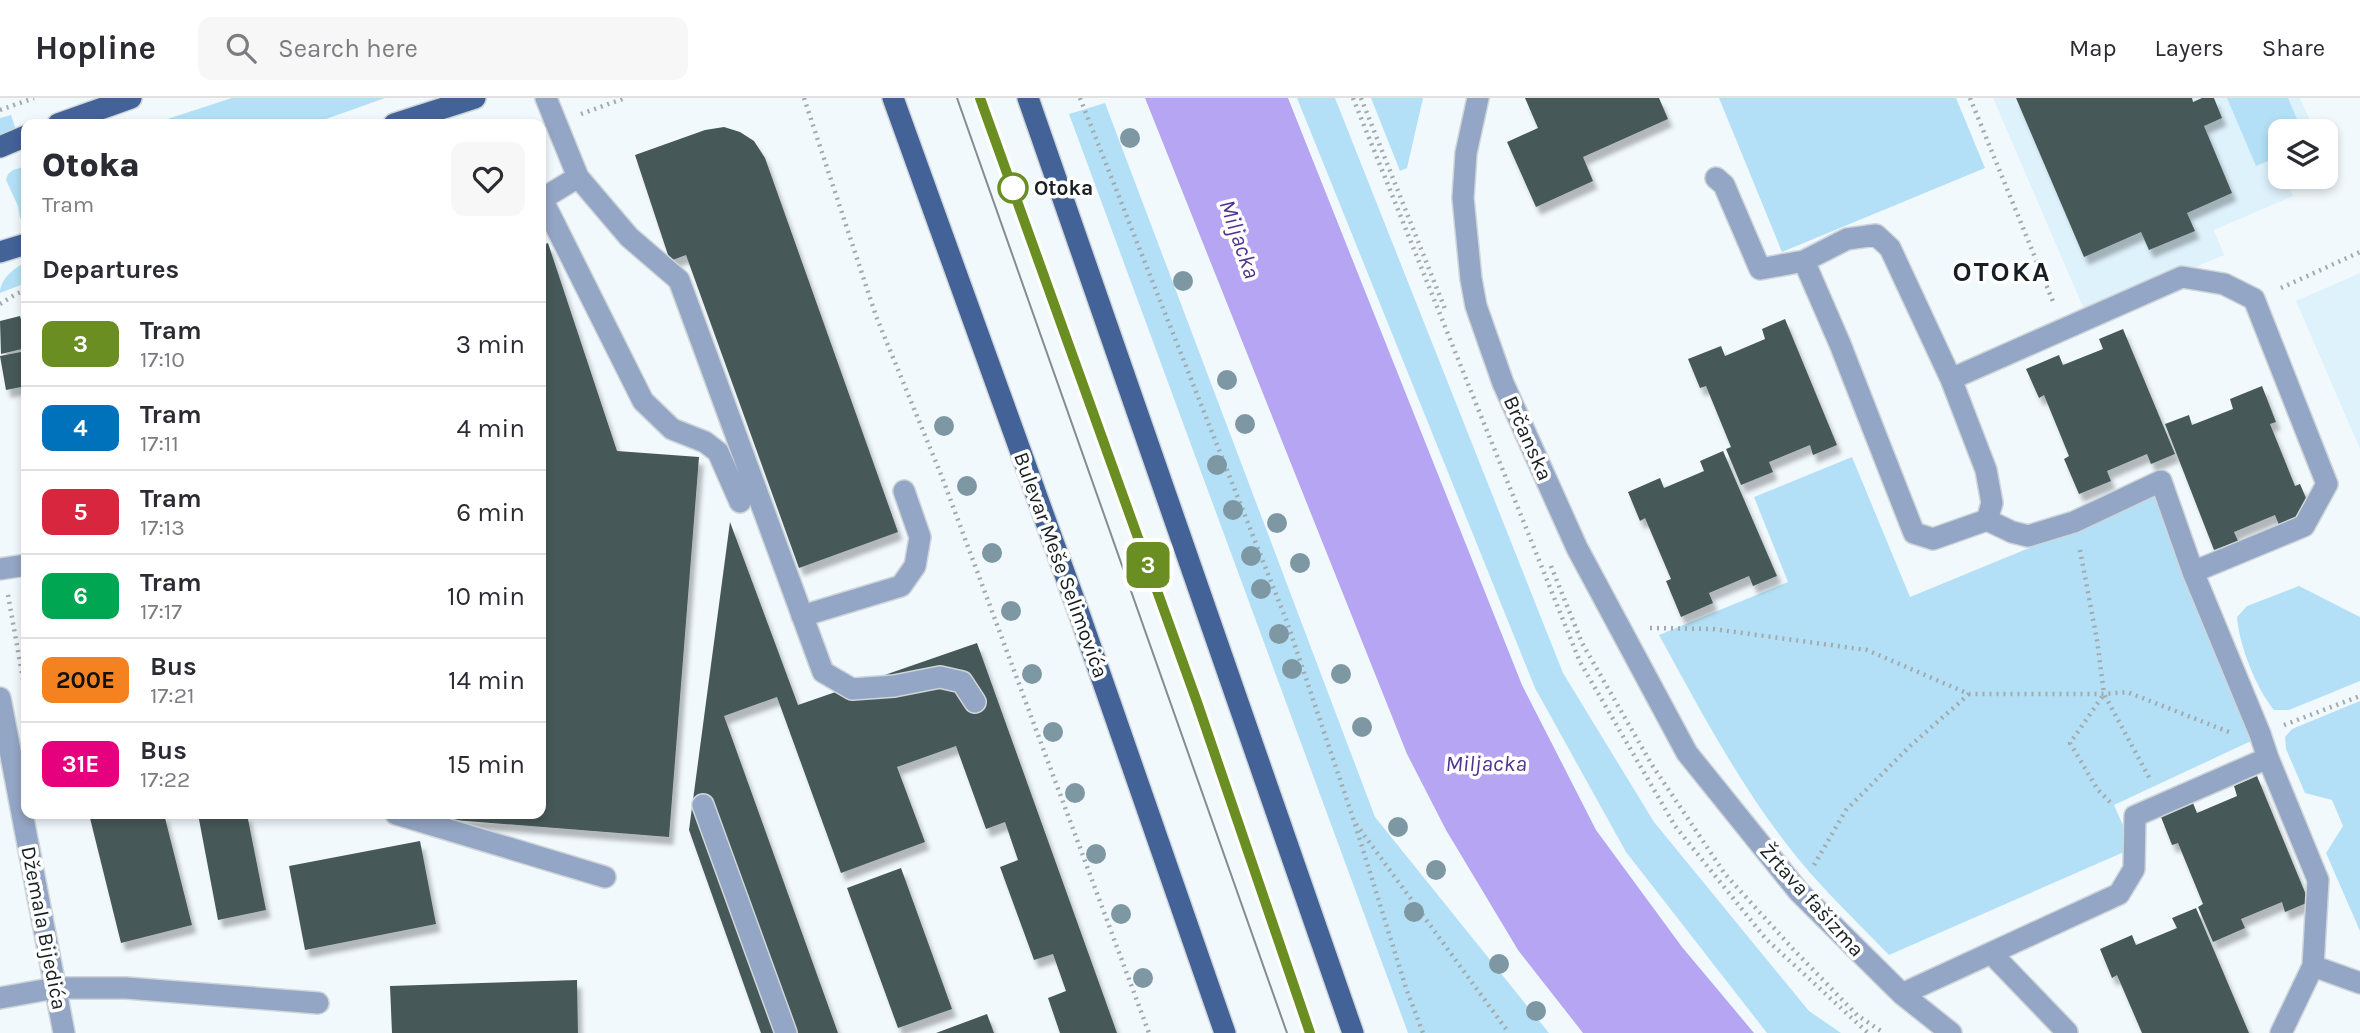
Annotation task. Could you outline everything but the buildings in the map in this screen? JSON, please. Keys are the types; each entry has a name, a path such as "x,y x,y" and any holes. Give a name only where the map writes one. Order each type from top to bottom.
{"main road":[{"path":"72,119 131,98"},
{"path":"410,119 475,98"},
{"name":"Bulevar Meše Selimovića","path":"893,98 1080,616 1225,1033"},
{"path":"1028,98 1353,1033"},
{"path":"0,147 21,138"},
{"path":"0,252 21,246"}],"street":[{"path":"546,98 578,177 629,237 679,280 823,672 852,689 894,687 940,677 962,682 975,702"},
{"name":"Brčanska","path":"1478,98 1466,153 1463,198 1476,306 1503,383 1577,548 1687,753"},
{"path":"546,197 578,177"},
{"path":"1716,178 1724,185 1760,269 1804,261 1847,239 1876,235 1890,248 1951,379 1986,470 1992,503 1987,520"},
{"path":"546,207 643,401 672,429 705,442 718,452 740,502"},
{"path":"1804,261 1840,344 1914,533 1933,539 1987,520 2028,536 2074,522 2161,481 2193,572 2318,880 2314,966 2281,1033"},
{"path":"1951,379 2182,277 2224,284 2254,299 2327,484 2304,526 2193,572"},
{"path":"802,616 901,586 915,566 920,537 904,491"},
{"path":"1,569 21,566"},
{"name":"Džemala Bijedića","path":"0,698 21,809"},
{"name":"Žrtava fašizma","path":"1687,753 1799,892 1902,994 1951,1033"},
{"path":"1902,994 2119,894 2134,870 2135,816 2268,758"},
{"path":"703,805 786,1033"},
{"name":"Džemala Bijedića","path":"23,819 64,1033"},
{"path":"413,819 605,877"},
{"path":"1991,953 2067,1032"},
{"path":"2314,966 2360,983"},
{"path":"0,998 55,988 126,988 318,1003"}],"path":[{"path":"0,110 34,98"},
{"path":"804,98 876,316 943,477 1149,1033"},
{"path":"1080,98 1287,622 1423,1033"},
{"path":"1970,98 2064,329"},
{"path":"2254,299 2360,252"},
{"path":"0,304 21,292"},
{"path":"2074,522 2097,640 2104,694 2164,804"},
{"path":"1,569 21,669"},
{"path":"1618,627 1713,629 1867,650 1969,694 2127,692 2251,741 2268,758"},
{"path":"1799,892 1846,810 1909,747 1969,694"},
{"path":"2104,694 2070,743 2098,790 2114,805 2135,816"},
{"path":"2260,734 2360,696"},
{"path":"1354,821 1510,1033"}],"shaded area":[{"path":"232,98 385,98 326,119 167,119"},
{"path":"1297,98 1335,98 1563,673 1654,822 1809,1011 1841,1033 1767,1033 1626,852 1535,688"},
{"path":"1371,98 1423,98 1407,168 1400,171"},
{"path":"1719,98 1956,98 1985,168 1782,252"},
{"path":"1993,98 2300,98 2310,119 2268,119 2268,189 2290,189 2293,196 2214,230 2224,255 2086,314"},
{"path":"2227,98 2288,98 2297,119 2268,119 2268,161 2256,166"},
{"path":"1105,103 1375,817 1549,1033 1408,1033 1069,114"},
{"path":"11,115 17,133 0,139 0,118"},
{"path":"21,168 21,219 6,180 13,170"},
{"path":"21,265 21,285 0,293 2,283"},
{"path":"2360,273 2360,449 2296,301"},
{"path":"1852,457 1910,597 2156,496 2251,741 2114,805 2133,848 1889,955 1811,874 1767,818 1729,759 1659,635 1788,582 1754,497"},
{"path":"2299,586 2360,617 2360,681 2289,710 2274,710 2250,666 2237,617 2247,606"},
{"path":"2360,701 2360,931 2326,853 2343,826 2332,800 2305,793 2286,749 2285,737 2292,729"}],"water":[{"name":"Miljacka","path":"1145,98 1288,98 1522,685 1596,830 1682,947 1754,1033 1583,1033 1518,950 1446,830 1407,754"}],"tram line":[{"path":"957,98 1287,1033"},
{"path":"980,98 1197,703 1310,1033"},
{"name":"3","path":"980,98 1197,702 1310,1033"}],"place":[{"name":"Otoka","path":"1013,188"}],"district":[{"name":"OTOKA","path":"2002,271"}]}
